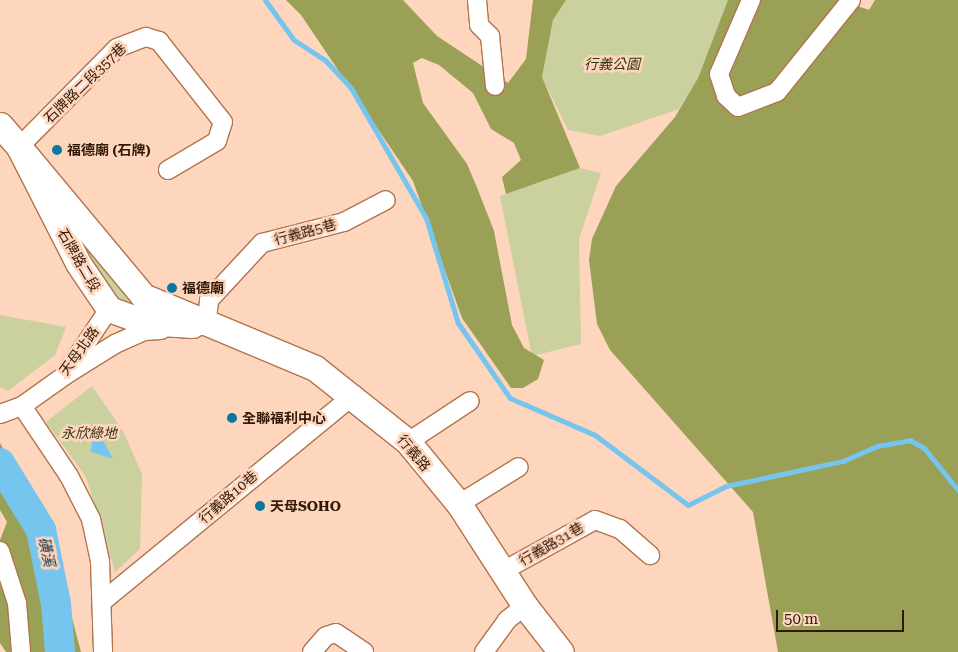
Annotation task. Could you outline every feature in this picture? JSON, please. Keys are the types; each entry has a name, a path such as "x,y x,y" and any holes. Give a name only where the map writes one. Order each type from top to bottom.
{"street":[{"path":"477,0 479,25 490,36 496,86"},
{"path":"750,0 719,74 726,96 738,107 777,92 851,0"},
{"name":"石牌路二段357巷","path":"19,147 117,48 146,38 159,41 223,122 217,141 168,170"},
{"name":"石牌路二段","path":"0,125 19,147 78,263 108,309"},
{"path":"19,147 143,296 206,326"},
{"name":"行義路5巷","path":"206,326 209,300 262,244 344,222 386,200"},
{"path":"108,309 144,322 206,326"},
{"name":"天母北路","path":"0,414 22,406 64,376 108,309"},
{"path":"64,376 144,331 206,326"},
{"name":"行義路","path":"206,326 250,338 299,361 354,395 408,442 459,504 525,606 561,652"},
{"name":"行義路10巷","path":"103,601 354,395"},
{"path":"408,442 470,401"},
{"path":"22,406 69,476 91,519 103,601 103,652"},
{"path":"459,504 519,468"},
{"name":"行義路31巷","path":"503,572 596,520 620,529 650,555"},
{"path":"0,551 18,604 21,652"},
{"path":"484,652 507,620 525,606"},
{"path":"312,652 326,636 336,633 364,652"}],"green space":[{"path":"286,0 403,0 437,36 508,83 526,59 533,0 566,0 553,20 542,77 580,168 506,194 502,177 521,160 514,143 491,129 473,93 439,65 422,58 413,63 423,103 467,164 476,185 494,231 512,325 524,348 544,360 538,379 523,388 511,388 462,318 413,181 301,15"},
{"name":"行義公園","path":"566,0 728,0 698,78 679,109 600,136 568,130 542,77 553,20"},
{"path":"728,0 840,0 869,10 875,0 958,0 958,652 778,652 753,512 610,350 597,324 589,260 592,239 616,186 675,117 698,78"},
{"path":"580,168 601,173 579,239 581,344 532,356 500,196"},
{"path":"84,234 155,313 119,301 79,243"},
{"path":"0,315 66,327 55,355 8,391 0,387"},
{"name":"永欣綠地","path":"92,386 123,431 142,474 140,549 115,572 86,477 46,422"},
{"path":"0,443 50,535 81,652 6,652 0,643 0,540 7,522 0,510"}],"water":[{"path":"94,424 113,459 91,452"}],"waterway":[{"path":"265,0 294,40 325,60 351,88 426,218 458,323 510,398 595,435 688,505 726,486 843,461 877,446 910,440 924,448 958,490"},
{"name":"磺溪","path":"0,463 41,530 56,604 60,652"}],"place":[{"name":"福德廟 (石牌)","path":"57,150"},
{"name":"福德廟","path":"172,288"},
{"name":"全聯福利中心","path":"232,418"},
{"name":"天母SOHO","path":"260,506"}]}
